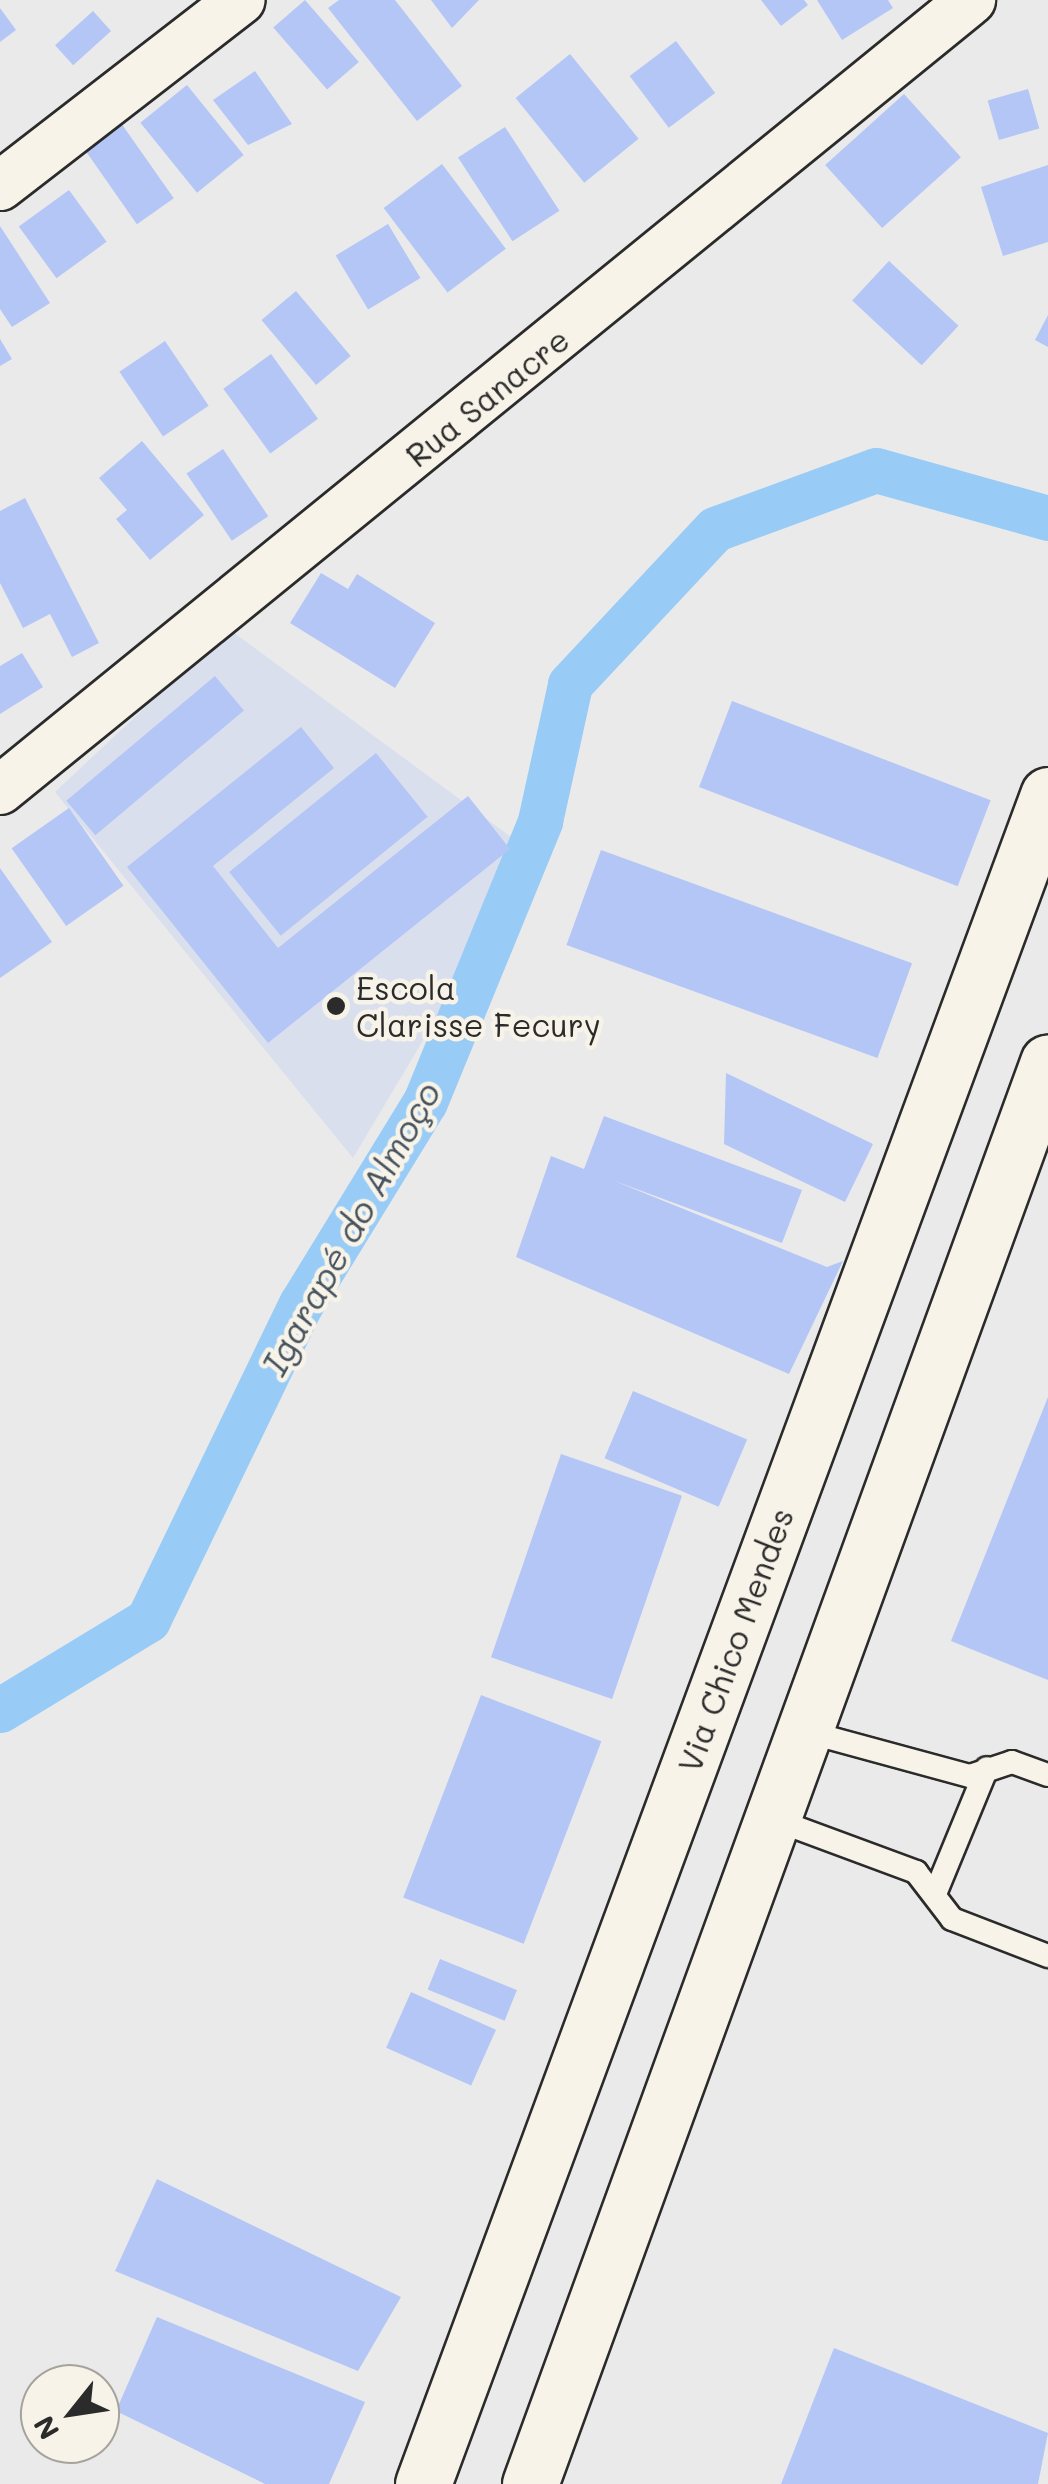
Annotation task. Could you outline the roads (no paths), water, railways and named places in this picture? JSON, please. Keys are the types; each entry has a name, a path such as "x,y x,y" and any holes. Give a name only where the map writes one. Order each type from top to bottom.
{"main road":[{"name":"Via Chico Mendes","path":"423,2484 1048,795"},
{"path":"530,2484 1048,1062"}],"street":[{"path":"0,186 241,0"},
{"name":"Rua Sanacre","path":"0,790 971,0"}],"lane":[{"path":"804,1731 970,1776 1012,1762 1048,1775"},
{"path":"934,1894 987,1768"},
{"path":"773,1819 916,1872 952,1918 1048,1956"}],"waterway":[{"name":"Igarapé do Almoço","path":"0,1710 148,1620 301,1304 425,1102 540,821 570,684 715,529 876,470 1048,518"}],"place":[{"name":"Escola Clarisse Fecury","path":"336,1006"}]}
